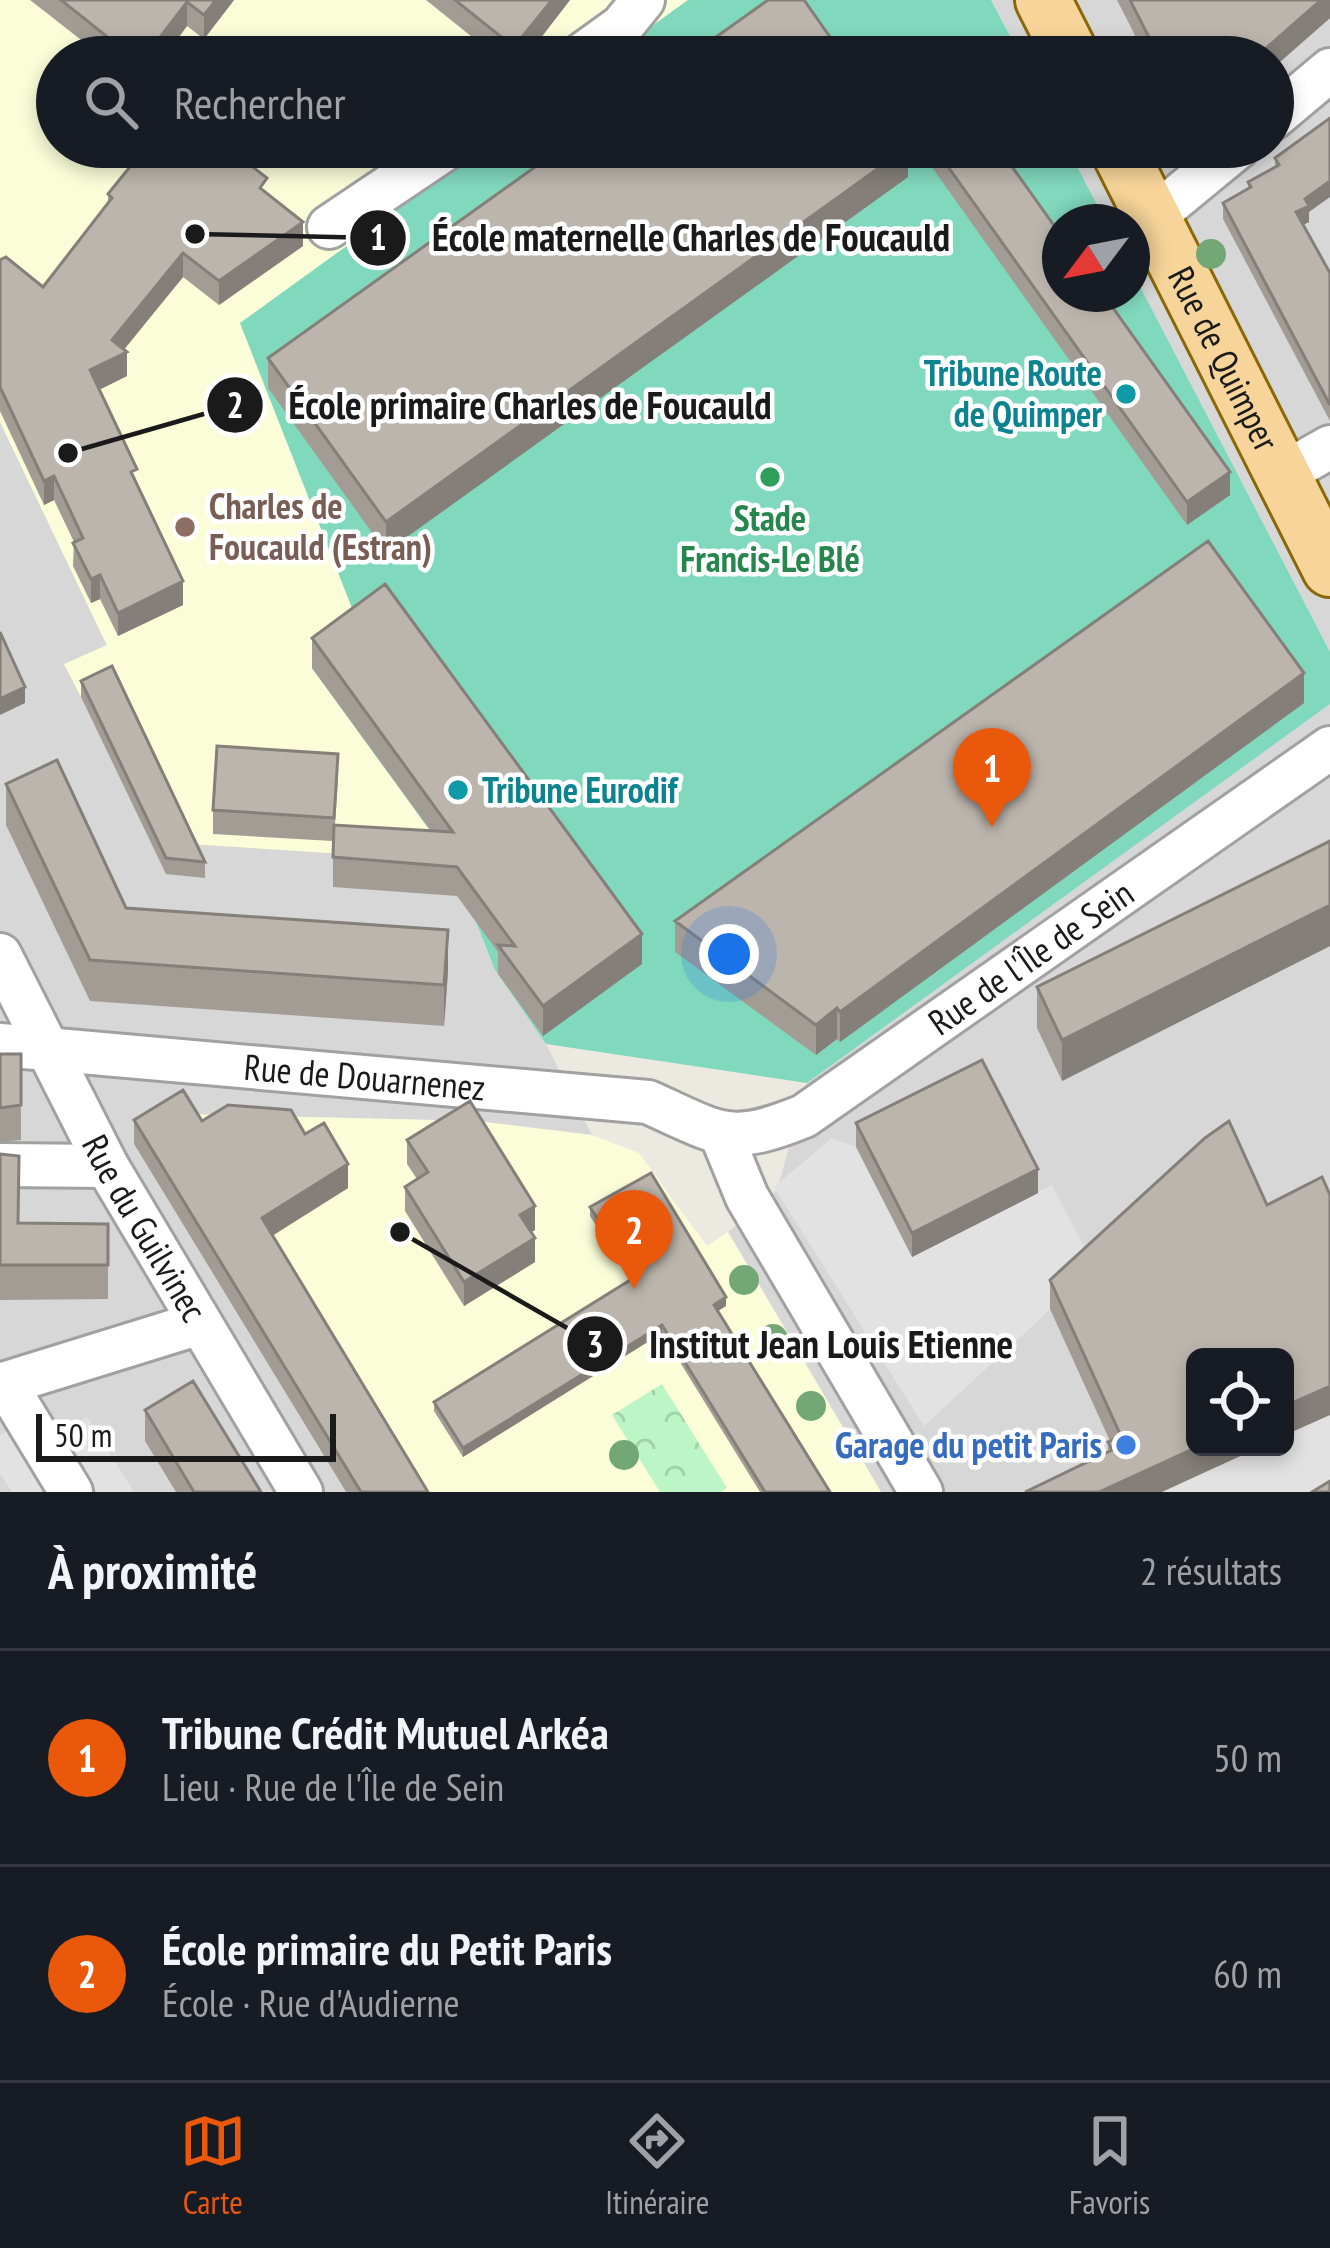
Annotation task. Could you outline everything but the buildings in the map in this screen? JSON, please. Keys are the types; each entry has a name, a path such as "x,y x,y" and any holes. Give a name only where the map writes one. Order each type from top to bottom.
{"main road":[{"path":"1043,0 1061,36"},
{"name":"Rue de Quimper","path":"1128,168 1330,569"}],"street":[{"path":"608,36 643,0"},
{"path":"1294,100 1330,70"},
{"path":"329,227 417,168"},
{"path":"1153,218 1213,168"},
{"path":"1281,475 1330,447"},
{"name":"Rue de l'Île de Sein","path":"721,1134 764,1134 804,1116 1330,748"},
{"name":"Rue du Guilvinec","path":"0,955 107,1166 301,1492"},
{"name":"Rue de Douarnenez","path":"0,1045 648,1102 721,1134"},
{"path":"721,1134 747,1197 921,1492"},
{"path":"0,1165 107,1166"},
{"path":"71,1492 3,1385 200,1323"}],"shaded area":[{"name":"Charles de Foucauld (Estran)","path":"0,0 688,0 638,36 36,36 36,168 455,168 240,323 452,861 189,844 81,697 64,664 107,645 0,422"},
{"path":"991,0 1330,0 1330,652 1150,306 1150,204 1097,204 1078,168 1294,168 1294,36 1010,36"},
{"path":"0,422 107,646 65,665 452,861 495,970 546,1044 592,1135 476,1121 183,1114 135,1144 346,1492 0,1492"},
{"path":"1330,704 1330,1492 881,1492 728,1232 777,1190 807,1083"},
{"path":"183,1114 476,1121 592,1135 639,1153 707,1246 728,1232 881,1492 346,1492 134,1144"},
{"path":"832,1138 856,1147 912,1256 1052,1185 1095,1268 924,1426 774,1187"},
{"path":"1330,1415 1330,1484 1317,1492 1162,1492 1240,1456 1294,1456 1294,1431"},
{"path":"87,1417 134,1492 97,1492 61,1433"},
{"path":"12,1428 52,1492 12,1492 0,1473 0,1435"}],"green space":[{"path":"688,0 991,0 1010,36 638,36"},
{"name":"Stade Francis-Le Blé","path":"455,168 1078,168 1097,204 1042,204 1042,312 1150,312 1150,306 1330,652 1330,704 807,1083 546,1044 495,970 452,861 312,668 361,631 240,323"},
{"path":"662,1384 727,1488 721,1492 660,1492 612,1415"}],"place":[{"name":"École maternelle Charles de Foucauld","path":"195,234"},
{"name":"Tribune Route de Quimper","path":"1126,394"},
{"name":"École primaire Charles de Foucauld","path":"68,453"},
{"name":"Stade Francis-Le Blé","path":"770,477"},
{"name":"Charles de Foucauld (Estran)","path":"185,527"},
{"name":"Tribune Eurodif","path":"458,790"},
{"name":"Tribune Crédit Mutuel Arkéa","path":"992,827"},
{"name":"Institut Jean Louis Etienne","path":"400,1232"},
{"name":"École primaire du Petit Paris","path":"634,1289"},
{"name":"Garage du petit Paris","path":"1126,1445"}]}
